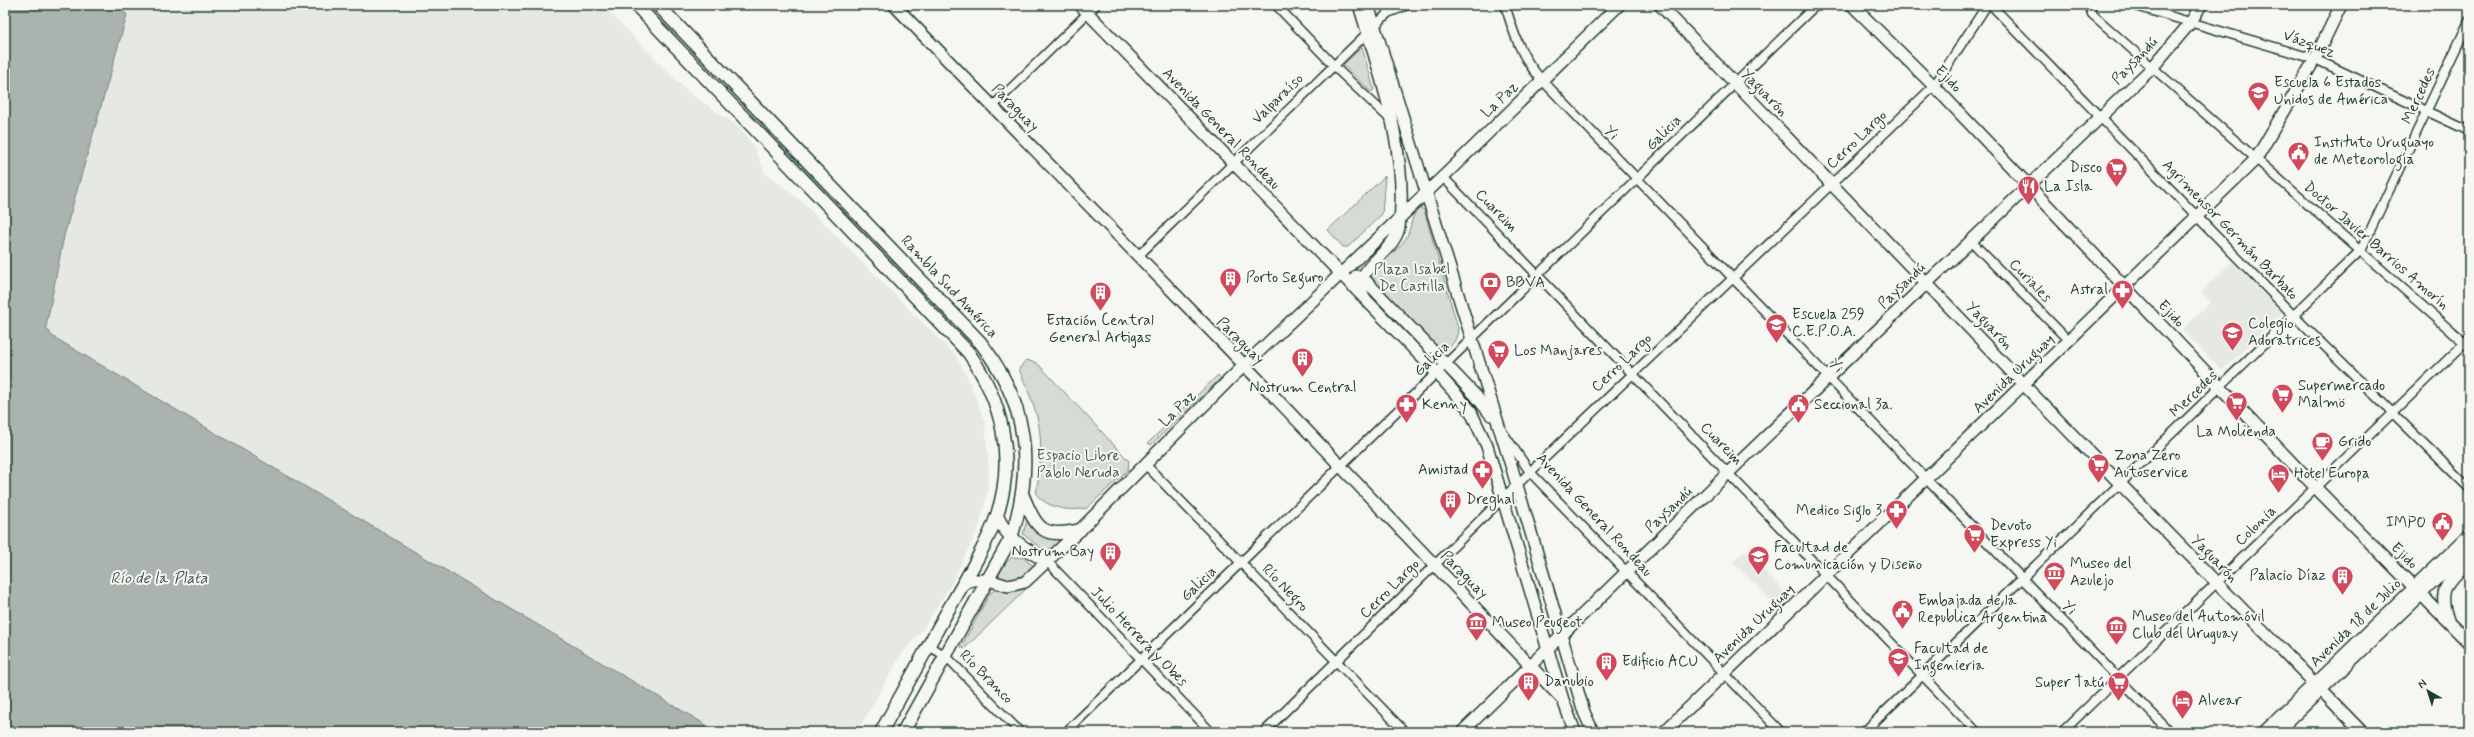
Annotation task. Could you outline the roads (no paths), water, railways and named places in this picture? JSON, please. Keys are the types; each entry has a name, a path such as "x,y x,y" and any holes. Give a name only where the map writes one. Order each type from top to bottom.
{"main road":[{"name":"Rambla Sud América","path":"636,5 968,352 983,373 996,403 1005,438 1005,482 997,516 964,583 881,732"},
{"name":"Rambla Sud América","path":"658,5 975,336 995,360 1012,393 1023,435 1026,462 1022,496 1011,538 989,580 903,732"},
{"path":"1022,496 1031,518 1044,531 1051,534 1080,530"},
{"path":"997,516 1003,530 1011,538 1047,561"}],"street":[{"path":"992,107 1084,9 1096,5"},
{"path":"1276,5 1333,65 1390,119"},
{"path":"1359,5 1371,29 1428,191 1471,340 1517,485 1584,712 1593,732"},
{"path":"1363,294 1360,284 1361,277 1395,241 1400,216 1399,162 1371,29 1368,5"},
{"name":"Valparaíso","path":"1138,256 1388,13 1408,5"},
{"name":"Yi","path":"1505,5 1520,50 1530,68 2170,732"},
{"name":"La Paz","path":"964,583 972,580 989,580 1008,586 1024,582 1080,530 1244,365 1428,191 1619,5"},
{"name":"Yaguarón","path":"1660,5 2024,385 2362,732"},
{"name":"Galicia","path":"1066,732 1816,5"},
{"name":"Ejido","path":"1852,5 1934,86 2316,488 2469,643"},
{"name":"Cerro Largo","path":"1264,732 1503,498 1934,86 1987,5"},
{"name":"Agrimensor Germán Barbato","path":"1991,5 2294,316 2469,488"},
{"name":"Doctor Javier Barrios Amorín","path":"2089,5 2092,14 2152,68 2468,343"},
{"name":"Vázquez","path":"2132,5 2315,59 2469,131"},
{"name":"Paysandú","path":"1462,732 1728,473 2152,68 2192,22 2201,5"},
{"name":"Avenida Uruguay","path":"1664,732 2070,342 2256,159 2315,59 2341,5"},
{"name":"Paraguay","path":"896,6 992,107 1244,365 1563,700"},
{"name":"Avenida General Rondeau","path":"1084,9 1232,163 1363,294 1470,410 1479,425 1503,498 1563,700 1575,732"},
{"name":"Mercedes","path":"1864,732 2121,485 2361,250 2469,21"},
{"name":"Cuareim","path":"1443,176 1827,574 1977,732"},
{"name":"Curiales","path":"1971,241 2070,342"},
{"path":"1341,272 1361,277"},
{"name":"Avenida General Rondeau","path":"1361,277 1476,396 1530,472 1781,732"},
{"name":"Colonia","path":"2062,732 2468,343"},
{"name":"Río Negro","path":"1145,464 1405,732"},
{"name":"Avenida 18 de Julio","path":"2264,732 2318,686 2417,590 2469,535"},
{"name":"Avenida 18 de Julio","path":"2417,590 2455,561 2469,548"},
{"name":"Avenida 18 de Julio","path":"2455,561 2469,557"},
{"name":"Julio Herrera y Obes","path":"1047,561 1211,732"},
{"name":"Avenida 18 de Julio","path":"2449,622 2443,602 2445,585 2455,561"},
{"path":"2445,585 2469,562"},
{"name":"Río Branco","path":"928,646 946,656 1020,732"},
{"name":"Avenida 18 de Julio","path":"2277,732 2318,686"}],"water":[{"name":"Río de la Plata","path":"5,5 118,5 127,15 64,236 46,327 52,336 718,732 5,732"}],"place":[{"name":"Escuela 6 Estados Unidos de América","path":"2259,112"},
{"name":"Instituto Uruguayo de Meteorología","path":"2298,172"},
{"name":"Disco","path":"2117,188"},
{"name":"La Isla","path":"2029,206"},
{"name":"Porto Seguro","path":"1230,298"},
{"name":"BBVA","path":"1491,302"},
{"name":"Astral","path":"2123,310"},
{"name":"Estación Central General Artigas","path":"1100,312"},
{"name":"Escuela 259 C.E.P.O.A.","path":"1776,344"},
{"name":"Colegio Adoratrices","path":"2232,352"},
{"name":"Los Manjares","path":"1499,370"},
{"name":"Nostrum Central","path":"1303,378"},
{"name":"Supermercado Malmö","path":"2283,414"},
{"name":"La Molienda","path":"2236,422"},
{"name":"Kenny","path":"1407,424"},
{"name":"Seccional 3a.","path":"1798,424"},
{"name":"Grido","path":"2322,462"},
{"name":"Zona Zero Autoservice","path":"2099,484"},
{"name":"Amistad","path":"1483,490"},
{"name":"Hotel Europa","path":"2278,494"},
{"name":"Dreghal","path":"1451,520"},
{"name":"Medico Siglo 3","path":"1897,530"},
{"name":"IMPO","path":"2442,542"},
{"name":"Devoto Express Yi","path":"1975,554"},
{"name":"Nostrum Bay","path":"1110,572"},
{"name":"Facultad de Comunicación y Diseño","path":"1759,576"},
{"name":"Museo del Azulejo","path":"2055,592"},
{"name":"Palacio Díaz","path":"2342,596"},
{"name":"Embajada de la Republica Argentina","path":"1903,630"},
{"name":"Museo Peugeot","path":"1477,642"},
{"name":"Museo del Automóvil Club del Uruguay","path":"2116,646"},
{"name":"Facultad de Ingenieria","path":"1899,678"},
{"name":"Edificio ACU","path":"1607,682"},
{"name":"Danubio","path":"1528,702"},
{"name":"Super Tatú","path":"2119,702"},
{"name":"Alvear","path":"2183,720"}],"park label":[{"name":"Plaza Isabel De Castilla","path":"1412,278"},
{"name":"Espacio Libre Pablo Neruda","path":"1078,464"}]}
